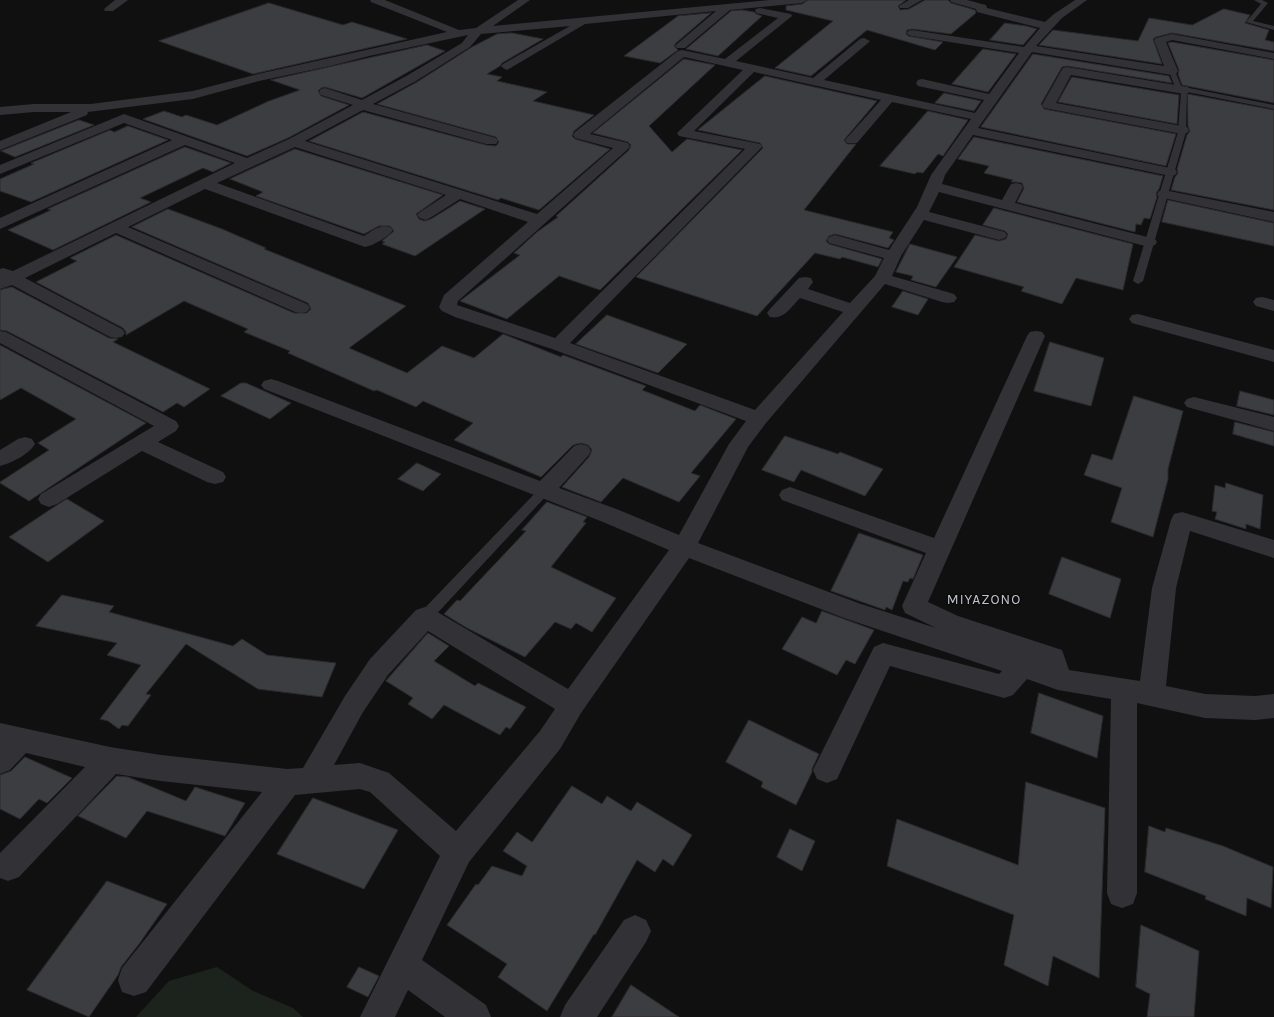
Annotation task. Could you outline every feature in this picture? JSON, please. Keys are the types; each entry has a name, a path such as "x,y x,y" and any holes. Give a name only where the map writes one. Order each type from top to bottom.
{"street":[{"path":"109,9 123,0"},
{"path":"375,0 406,11 458,33"},
{"path":"4,278 117,228 247,163 294,142 412,78 466,45 477,32 525,0"},
{"path":"0,111 34,108 91,108 192,95 258,78 330,64 367,53 458,33 802,0"},
{"path":"904,6 917,0"},
{"path":"955,0 982,7 977,11 1046,26"},
{"path":"377,1017 458,852 550,740 572,705 684,547 738,444 882,278 893,256 921,215 935,187 938,174 1028,49 1046,26 1061,13 1082,0"},
{"path":"727,63 787,16 739,7"},
{"path":"681,46 726,8"},
{"path":"507,66 586,20"},
{"path":"912,32 1172,71 1160,40 1172,37 1274,56"},
{"path":"816,81 864,41"},
{"path":"759,418 558,345 461,313 448,307 450,299 623,146 580,134 682,53 816,81 974,123 1170,172"},
{"path":"558,345 755,147 684,133 750,68"},
{"path":"1182,90 1067,71 1048,105 1182,130"},
{"path":"922,83 992,98"},
{"path":"325,92 362,105 492,141"},
{"path":"852,140 888,99"},
{"path":"0,146 91,108"},
{"path":"0,170 124,118 247,163"},
{"path":"0,224 184,140"},
{"path":"294,142 539,220"},
{"path":"205,184 365,242 385,230"},
{"path":"935,187 1150,242"},
{"path":"1007,205 1016,187"},
{"path":"425,215 458,194"},
{"path":"1164,194 1274,217"},
{"path":"921,215 999,235"},
{"path":"117,228 301,308"},
{"path":"835,240 893,256"},
{"path":"4,278 116,333"},
{"path":"882,278 948,298"},
{"path":"776,313 800,287 854,310"},
{"path":"1138,319 1274,356"},
{"path":"0,336 169,426 50,500"},
{"path":"1036,336 914,606 950,624 1053,657 1058,679"},
{"path":"271,385 611,516 684,547 853,611 1058,679 1152,694 1205,706 1274,706"},
{"path":"1194,403 1274,424"},
{"path":"142,443 215,477"},
{"path":"0,459 25,444"},
{"path":"544,491 581,451"},
{"path":"790,495 940,549"},
{"path":"1152,694 1164,588 1182,520 1274,549"},
{"path":"134,980 299,781 379,667 425,617 572,705"},
{"path":"827,770 883,654 1004,686 1022,667"},
{"path":"1122,893 1124,690"},
{"path":"0,761 11,738 110,760 161,768 299,781 360,776 379,782 458,852"},
{"path":"8,866 110,760"},
{"path":"577,1017 635,931"},
{"path":"402,966 474,1017"}],"lane":[{"path":"1257,0 1265,3 1249,22 1274,28"},
{"path":"1138,281 1182,130 1182,90 1172,71"},
{"path":"1182,90 1184,89 1274,107"},
{"path":"425,617 544,491"}],"shaded area":[{"path":"217,967 253,991 293,1008 303,1017 136,1017 169,981"}],"building":[{"path":"808,0 906,0 898,6 900,10 909,9 925,0 948,0 951,3 975,10 976,13 951,34 912,29 907,30 906,34 908,36 943,42 935,50 867,30 811,76 775,68 833,21 786,10 786,6 802,4"},
{"path":"269,3 343,25 352,22 407,39 253,74 159,41"},
{"path":"1224,9 1250,15 1245,23 1269,30 1265,40 1274,42 1274,51 1172,33 1153,39 1162,64 1039,45 1053,30 1138,41 1149,18 1192,25"},
{"path":"742,10 754,12 762,16 718,56 686,49 731,11"},
{"path":"711,13 676,43 674,46 678,50 660,63 624,56 678,16"},
{"path":"1005,23 1037,29 1023,45 990,40"},
{"path":"512,33 543,39 502,63 500,66 487,74 502,77 497,81 547,92 533,101 594,115 574,131 572,136 575,139 610,149 539,210 501,198 498,200 309,141 363,112 486,145 496,146 499,142 496,137 377,104 417,82 472,47 497,34"},
{"path":"1172,42 1274,60 1274,103 1182,85 1178,74 1179,70 1168,43"},
{"path":"427,45 445,51 362,98 325,87 321,88 318,91 321,96 349,105 288,138 247,156 143,119 164,111 182,117 186,115 217,125 269,101 300,90 271,80"},
{"path":"983,49 1016,54 988,92 952,84"},
{"path":"1033,54 1169,76 1172,83 1067,66 1062,67 1041,104 1044,109 1176,134 1166,166 981,127"},
{"path":"684,59 715,65 649,126 672,152 687,139 742,150 600,290 559,276 507,319 460,301 520,255 514,253 537,232 558,217 556,216 629,150 631,145 628,142 593,133"},
{"path":"765,76 877,101 844,140 847,144 856,144 804,210 893,232 889,238 894,240 888,248 835,234 829,236 826,241 829,244 882,259 878,267 842,257 840,259 815,253 757,316 636,277 763,148 760,143 698,130"},
{"path":"1072,77 1179,95 1177,124 1058,102"},
{"path":"944,93 981,101 974,111 935,103"},
{"path":"1188,94 1274,110 1274,210 1171,190 1175,177 1178,173 1177,169 1187,135 1190,131 1188,126"},
{"path":"928,111 968,120 943,156 938,154 923,173 917,172 915,174 880,166"},
{"path":"79,120 94,125 15,157 1,151"},
{"path":"128,126 168,140 31,202 0,191 0,179 34,164 31,163 110,130 114,132"},
{"path":"974,137 1163,176 1159,189 1156,193 1157,197 1150,219 1144,218 1141,225 1136,224 1135,232 1017,202 1024,188 1022,183 1011,182 1013,180 984,173 989,166 958,159"},
{"path":"185,147 231,163 213,172 203,168 140,198 151,202 53,250 8,230 51,210 48,209"},
{"path":"295,149 443,195 416,214 419,219 424,221 431,219 460,201 485,209 415,256 382,244 385,242 382,241 394,231 390,226 379,226 364,234 256,196 263,192 230,179"},
{"path":"1168,200 1274,223 1274,246 1162,222"},
{"path":"994,208 1133,244 1123,290 1076,278 1062,304 1021,291 1024,287 954,267 975,235 999,241 1006,239 1008,234 1005,231 983,225"},
{"path":"168,209 222,229 266,248 264,249 406,306 349,348 407,373 442,346 474,358 503,334 561,357 563,355 646,386 642,390 695,411 700,405 736,419 691,473 700,476 679,502 623,478 601,502 562,487 589,457 592,450 588,445 581,443 573,445 541,477 454,440 473,423 423,401 416,407 377,390 374,391 288,353 290,351 244,332 248,329 184,301 126,335 123,328 36,282 77,261 70,258 116,235 294,313 307,313 311,309 308,303 132,227"},
{"path":"910,244 957,257 936,287 911,280 913,276 896,272"},
{"path":"12,287 109,338 118,339 113,342 210,389 184,407 177,403 163,412 7,331 0,330 0,290"},
{"path":"903,291 928,299 918,315 892,307"},
{"path":"607,315 687,344 658,373 576,344"},
{"path":"1050,342 1104,358 1091,406 1034,391"},
{"path":"0,345 146,423 29,501 0,482 49,450 38,443 76,419 21,388 0,400"},
{"path":"241,383 246,383 291,403 270,419 221,396"},
{"path":"1240,391 1274,400 1274,415 1237,406"},
{"path":"1134,396 1183,411 1153,537 1111,522 1122,488 1084,475 1092,454 1112,460"},
{"path":"1235,422 1274,432 1274,446 1233,434"},
{"path":"785,436 838,454 840,452 883,469 865,496 801,470 794,482 762,470"},
{"path":"417,463 441,474 423,491 398,479"},
{"path":"1226,483 1263,495 1260,529 1246,524 1246,529 1215,519 1217,512 1212,511 1215,485 1225,488"},
{"path":"67,499 104,521 48,562 9,537 54,507"},
{"path":"547,502 587,517 583,522 586,523 551,567 616,598 592,632 576,623 571,629 555,622 525,657 467,628 444,614 457,600 460,601 526,531 522,530"},
{"path":"859,533 923,555 913,579 910,578 908,582 903,581 892,610 886,607 885,610 831,591"},
{"path":"1062,557 1121,579 1110,618 1049,594"},
{"path":"62,595 114,606 109,612 233,646 242,639 267,655 336,663 322,697 258,689 186,644 146,694 151,695 128,726 122,725 119,729 108,721 100,719 141,665 107,655 117,643 36,626"},
{"path":"822,611 874,630 855,664 846,660 837,675 782,649 802,617 816,623"},
{"path":"428,633 449,646 434,661 475,686 478,683 526,707 510,729 506,727 500,735 444,705 432,719 408,704 413,698 386,681"},
{"path":"1039,693 1103,716 1097,758 1031,733"},
{"path":"749,720 819,754 796,805 761,787 763,782 726,762"},
{"path":"25,757 72,778 47,803 39,799 20,819 0,809 0,775 11,771"},
{"path":"117,776 128,777 186,801 195,787 245,803 225,836 147,811 126,838 78,816"},
{"path":"1026,782 1105,808 1099,978 1053,956 1048,986 1004,965 1014,915 887,866 897,819 1018,865"},
{"path":"572,786 602,804 607,796 631,811 637,802 692,835 673,866 663,859 655,872 637,860 595,935 594,934 547,1011 498,977 507,964 447,925 476,884 478,885 492,866 522,876 527,866 503,851 517,832 532,842"},
{"path":"313,798 398,830 364,889 277,854"},
{"path":"1149,826 1165,832 1166,828 1223,846 1273,867 1271,908 1247,898 1246,916 1205,899 1206,896 1145,872"},
{"path":"790,829 815,841 802,871 777,857"},
{"path":"107,881 167,904 121,967 118,975 89,1017 27,990"},
{"path":"1141,925 1199,951 1194,1017 1147,1017 1150,994 1136,987"},
{"path":"359,967 379,976 368,997 347,987"},
{"path":"631,985 679,1017 612,1017"}],"district":[{"name":"MIYAZONO","path":"984,600"}]}
